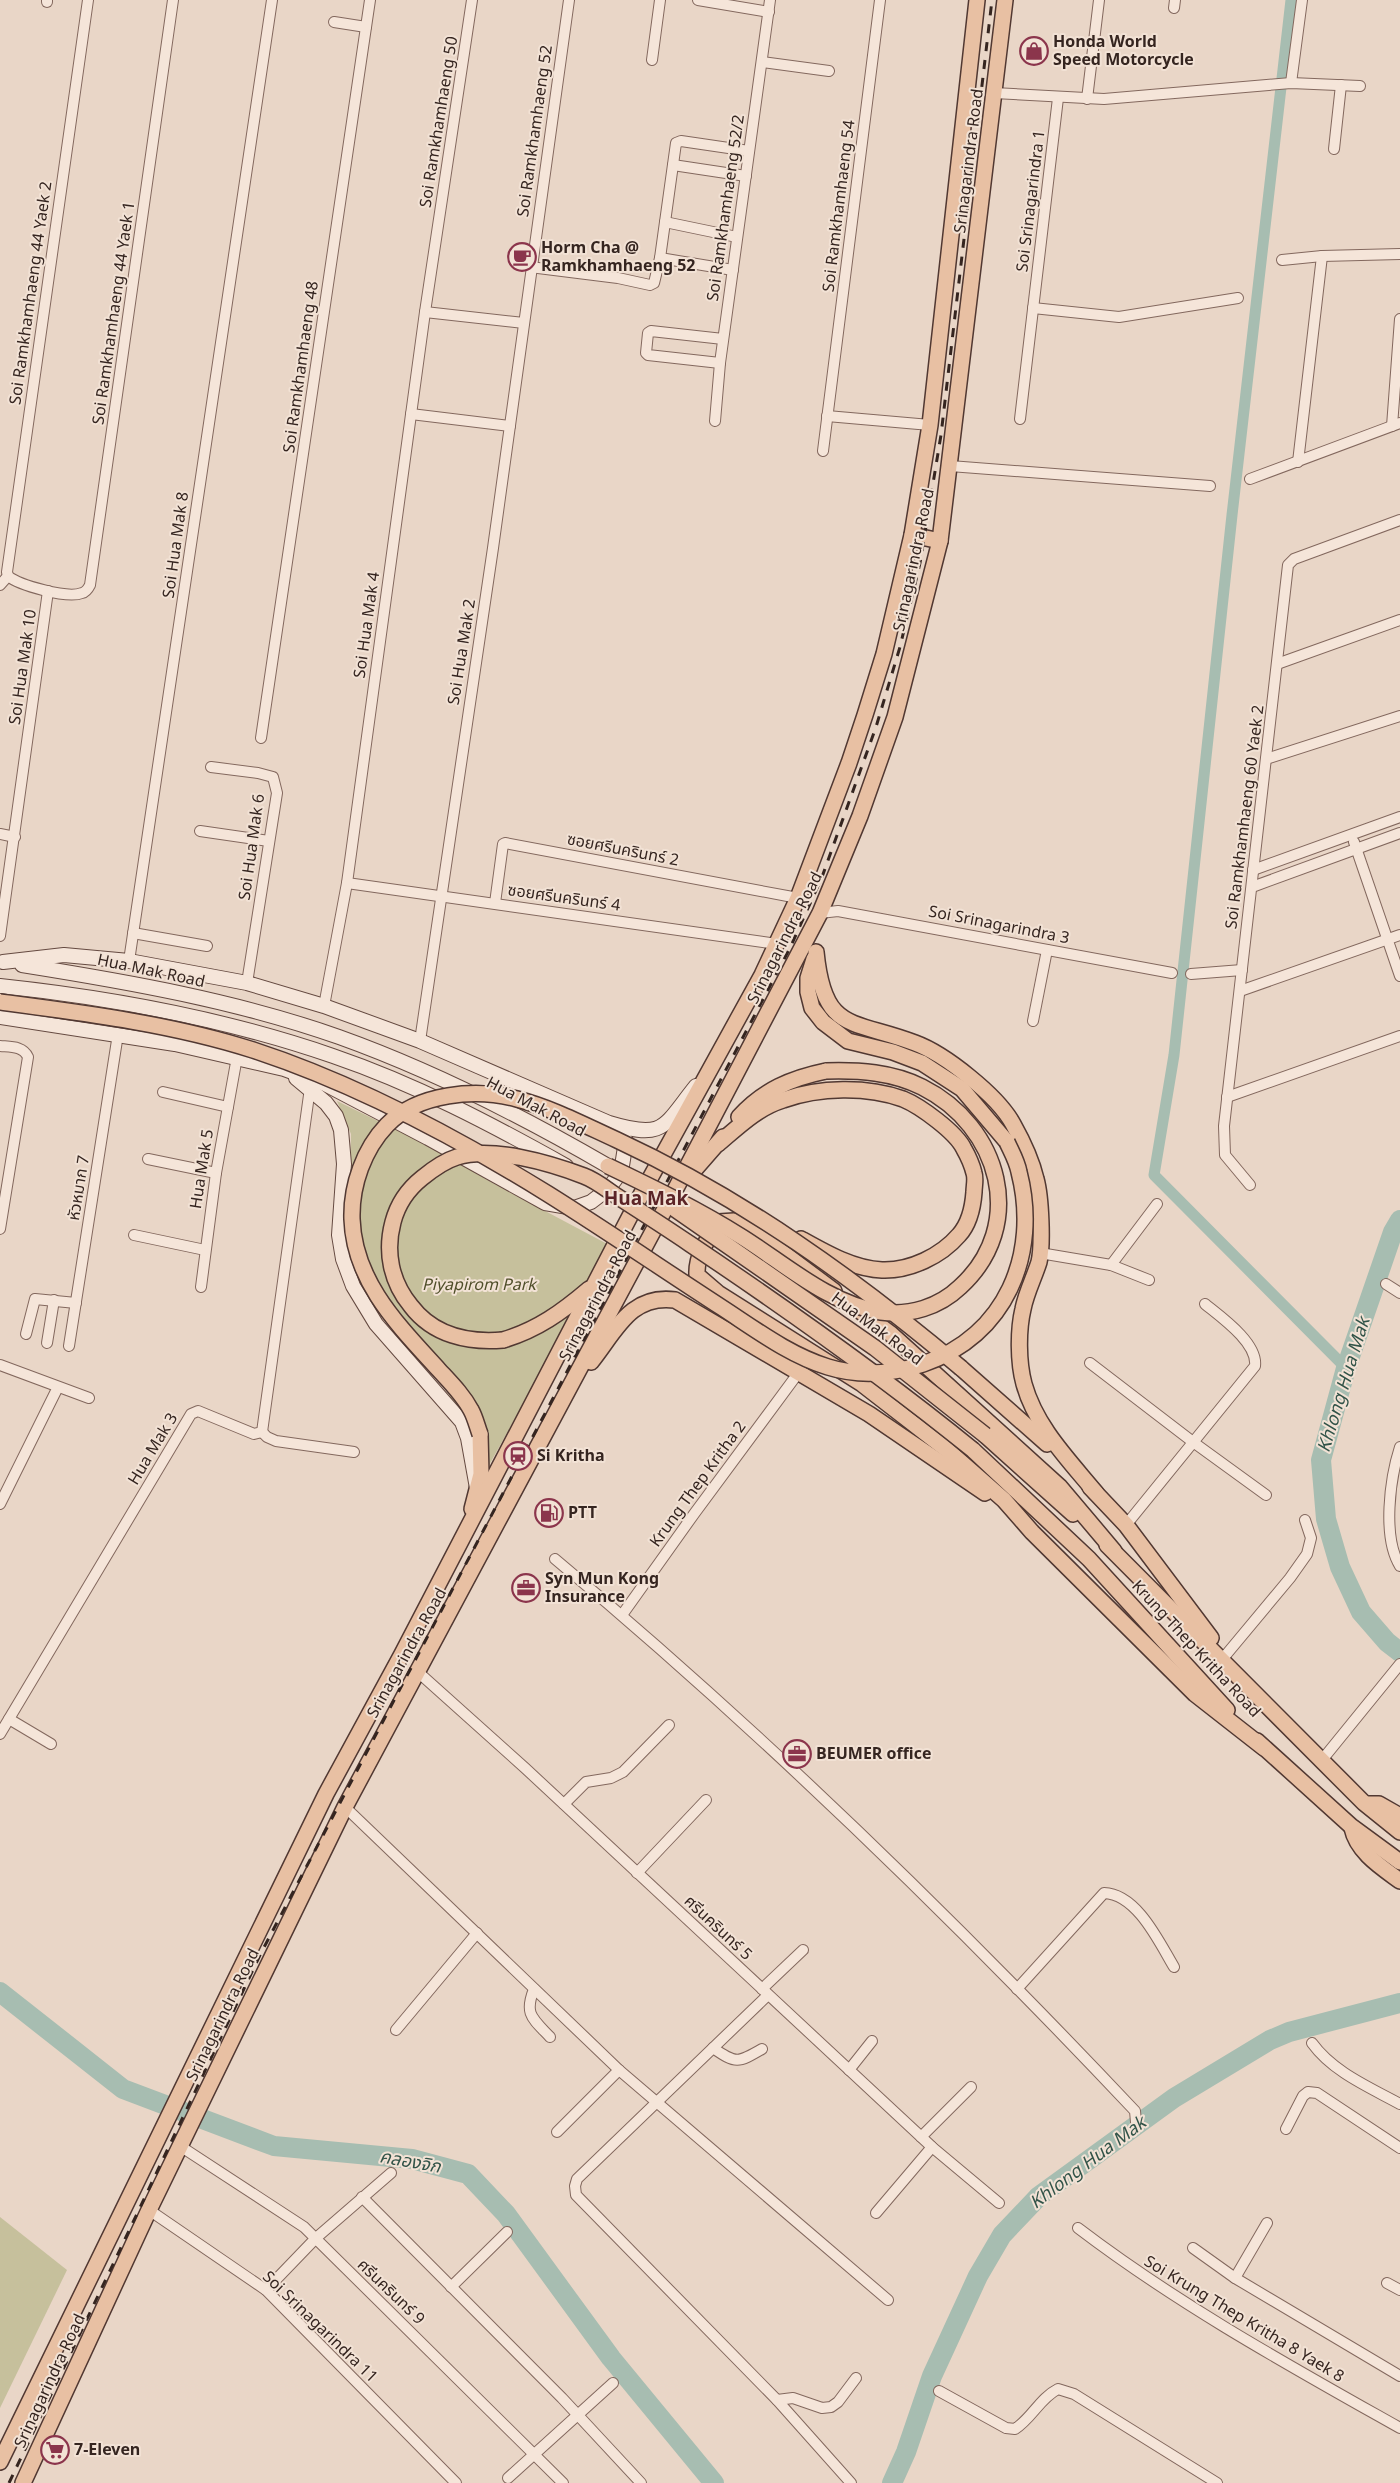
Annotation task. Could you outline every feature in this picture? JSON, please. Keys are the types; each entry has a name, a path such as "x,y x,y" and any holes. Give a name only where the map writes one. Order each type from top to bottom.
{"main road":[{"name":"Srinagarindra Road","path":"0,2462 326,1794 466,1532 642,1193 777,944 798,898 849,764 865,715 884,654 912,535 930,424 977,0"},
{"name":"Srinagarindra Road","path":"23,2483 188,2128 345,1807 674,1192 820,913 860,816 895,717 940,541 1005,0"},
{"path":"912,535 940,541"},
{"path":"0,1002 99,1016 187,1034 251,1049 319,1074 461,1143 538,1188 779,1345 828,1367 867,1374 905,1370 944,1357 975,1337 998,1311 1015,1278 1024,1242 1025,1206 1019,1170 1007,1142 962,1090 922,1063 893,1052 848,1041 822,1022 812,1008 808,992 808,978 816,952 820,913"},
{"path":"816,952 819,977 824,993 832,1008 845,1020 862,1028 916,1043 937,1054 985,1091 1013,1122 1036,1180 1040,1254 1022,1310 1020,1352 1023,1382 1035,1415 1096,1493"},
{"path":"1,962 64,955 129,961 247,983 324,1006 420,1041 609,1123 636,1131 647,1132 658,1129 667,1123 713,1064"},
{"name":"Hua Mak Road","path":"1,962 142,985 226,1005 337,1037 446,1080 508,1110 608,1166 684,1214 814,1304 925,1386 985,1435"},
{"path":"0,986 113,1002 223,1024 333,1056 384,1076 508,1133 586,1176"},
{"path":"0,1017 118,1034 237,1056 284,1069 325,1084 428,1138 545,1203 574,1208 591,1202 608,1189 621,1172 625,1158 626,1141 609,1123"},
{"path":"284,1069 310,1088 336,1116 342,1130 344,1164 339,1235 343,1259 353,1286 376,1324 462,1422 468,1438 477,1488"},
{"path":"608,1166 704,1214 841,1300 882,1312 924,1309 946,1300 975,1273 994,1240 1000,1204 993,1167 977,1135 954,1108 922,1087 888,1075 854,1070 826,1071 790,1080 768,1091 750,1104 718,1144 674,1192"},
{"path":"466,1532 481,1474 480,1434 472,1411 378,1299 359,1260 352,1218 358,1174 374,1142 394,1118 411,1107 449,1097 491,1094 516,1099 546,1109 644,1153 702,1182 819,1249 860,1266 882,1270 912,1267 936,1254 960,1234 972,1207 975,1176 964,1147 947,1129 904,1099 857,1091 808,1093 766,1106 718,1144"},
{"path":"586,1176 529,1160 470,1155 457,1157 434,1168 410,1188 398,1208 390,1234 390,1262 402,1295 413,1310 436,1328 452,1336 476,1341 503,1340 523,1334 543,1324 596,1284"},
{"name":"Krung Thep Kritha Road","path":"586,1176 656,1220 805,1322 874,1372 973,1450 1089,1559 1264,1748 1351,1826 1400,1862"},
{"path":"756,1214 885,1305 1027,1424 1126,1525 1240,1678"},
{"path":"1114,1551 1060,1487 891,1334 746,1225 734,1221 719,1222 702,1248 696,1266 697,1275 718,1293 862,1384 905,1416 981,1478 1032,1532 1195,1694 1264,1748"},
{"path":"564,1397 630,1312 644,1302 659,1298 675,1300 799,1372 954,1470 1032,1532"},
{"name":"Krung Thep Kritha Road","path":"985,1435 1114,1551 1364,1803 1400,1832"},
{"path":"1364,1803 1379,1804 1400,1816"},
{"path":"1351,1826 1354,1839 1371,1859 1400,1881"}],"street":[{"name":"Soi Ramkhamhaeng 44 Yaek 2","path":"8,576 88,0"},
{"name":"Soi Ramkhamhaeng 44 Yaek 1","path":"48,591 77,594 82,593 90,585 173,0"},
{"name":"Soi Hua Mak 8","path":"129,961 272,0"},
{"name":"Soi Ramkhamhaeng 48","path":"260,738 370,0"},
{"name":"Soi Ramkhamhaeng 50","path":"435,248 472,0"},
{"name":"Soi Ramkhamhaeng 52","path":"530,267 569,0"},
{"path":"652,60 660,0"},
{"path":"698,0 768,12"},
{"name":"Soi Ramkhamhaeng 52/2","path":"715,421 723,338 770,0"},
{"name":"Soi Ramkhamhaeng 54","path":"822,451 880,0"},
{"path":"1087,99 1099,0"},
{"path":"1288,84 1302,0"},
{"path":"334,22 366,27"},
{"path":"762,62 829,71"},
{"path":"994,93 1087,99 1288,84 1360,86"},
{"path":"1334,149 1341,85"},
{"name":"Soi Srinagarindra 1","path":"1020,419 1058,98"},
{"path":"530,267 618,278 650,285 654,283 660,258 675,145 679,141 749,151"},
{"path":"673,165 746,176"},
{"path":"665,222 737,237"},
{"name":"Soi Hua Mak 4","path":"324,1006 346,883 435,248"},
{"path":"1282,260 1322,256 1400,254"},
{"path":"1298,462 1322,256"},
{"path":"660,258 732,270"},
{"name":"Soi Hua Mak 2","path":"420,1041 510,426 530,267"},
{"path":"1034,308 1120,317 1238,298"},
{"path":"425,312 524,323"},
{"path":"1250,479 1396,425 1400,319"},
{"path":"720,363 648,355 646,353 648,333 651,330 723,338"},
{"path":"411,414 510,426"},
{"path":"827,416 930,424"},
{"path":"950,466 1210,486"},
{"name":"Soi Ramkhamhaeng 60 Yaek 2","path":"1250,1185 1225,1155 1224,1126 1288,565 1294,559 1400,520"},
{"path":"0,585 8,576 17,582 48,591"},
{"name":"Soi Hua Mak 10","path":"0,936 48,591"},
{"path":"1277,664 1400,620"},
{"path":"1266,759 1400,716"},
{"name":"Soi Hua Mak 6","path":"211,766 272,777 277,793 247,983"},
{"path":"1254,870 1400,817"},
{"path":"200,831 269,841"},
{"path":"1252,887 1400,833"},
{"path":"0,834 15,837"},
{"path":"1352,835 1400,976"},
{"name":"ซอยศรีนครินทร์ 2","path":"495,903 503,844 506,843 798,898"},
{"name":"ซอยศรีนครินทร์ 4","path":"346,883 777,944"},
{"name":"Soi Srinagarindra 3","path":"820,913 838,910 1172,973"},
{"path":"133,932 207,946"},
{"path":"1240,991 1400,935"},
{"path":"1033,1021 1047,950"},
{"path":"1191,974 1242,970"},
{"name":"หัวหมาก 7","path":"68,1346 118,1034"},
{"path":"1227,1097 1400,1036"},
{"path":"0,1046 18,1048 26,1052 28,1057 0,1229"},
{"name":"Hua Mak 5","path":"202,1288 205,1250 216,1172 237,1056"},
{"path":"262,1432 310,1088"},
{"path":"163,1092 228,1107"},
{"path":"148,1159 216,1172"},
{"path":"1111,1265 1157,1204"},
{"path":"134,1235 205,1250"},
{"path":"1040,1254 1111,1265 1149,1280"},
{"path":"1386,1284 1400,1293"},
{"path":"26,1334 35,1298 76,1303"},
{"path":"47,1343 54,1300"},
{"path":"1126,1525 1255,1366 1256,1362 1251,1350 1238,1332 1205,1304"},
{"path":"1090,1363 1266,1495"},
{"path":"0,1365 89,1398"},
{"name":"Krung Thep Kritha 2","path":"622,1615 799,1372"},
{"path":"0,1504 58,1387"},
{"name":"Hua Mak 3","path":"0,1734 191,1414 198,1411 254,1434 262,1432 267,1437 276,1441 354,1452"},
{"path":"1400,1447 1392,1480 1390,1520 1392,1544 1400,1566"},
{"path":"1225,1656 1290,1578 1307,1554 1311,1538 1305,1520"},
{"path":"555,1559 622,1615 907,1877 1135,2111 1136,2122"},
{"path":"1322,1760 1400,1664"},
{"name":"ศรีนครินทร์ 5","path":"418,1672 564,1804 921,2137 999,2203"},
{"path":"9,1719 51,1744"},
{"path":"564,1804 586,1782 611,1778 623,1772 669,1725"},
{"path":"638,1873 706,1800"},
{"path":"345,1807 619,2070 888,2300"},
{"path":"1017,1989 1104,1894 1121,1897 1147,1922 1174,1967"},
{"path":"396,2030 477,1934"},
{"path":"803,1950 713,2048 577,2179 575,2186 576,2195 777,2400 851,2483"},
{"path":"534,1988 529,2002 530,2014 550,2037"},
{"path":"849,2070 872,2041"},
{"path":"1312,2043 1319,2053 1343,2072 1400,2104"},
{"path":"713,2048 731,2061 738,2061 762,2049"},
{"path":"557,2132 619,2070"},
{"path":"921,2137 971,2088"},
{"path":"1286,2129 1302,2096 1308,2092 1317,2093 1400,2148"},
{"name":"ศรีนครินทร์ 9","path":"180,2146 304,2227 563,2483"},
{"path":"876,2213 932,2147"},
{"path":"266,2290 316,2238 391,2173"},
{"path":"362,2197 641,2483"},
{"name":"Soi Srinagarindra 11","path":"149,2210 266,2290 456,2483"},
{"path":"1235,2278 1267,2223"},
{"name":"Soi Krung Thep Kritha 8 Yaek 8","path":"1078,2228 1133,2270 1203,2314 1260,2349 1400,2428"},
{"path":"451,2287 507,2232"},
{"path":"1193,2248 1235,2278 1400,2376"},
{"path":"1387,2283 1400,2290"},
{"path":"777,2400 793,2398 822,2408 831,2407 838,2402 856,2378"},
{"path":"508,2478 613,2384"},
{"path":"939,2392 1006,2428 1015,2429 1024,2423 1048,2394 1058,2389 1074,2394 1217,2483"}],"green space":[{"name":"Piyapirom Park","path":"337,1101 423,1143 498,1186 611,1246 488,1467 448,1393 370,1302 349,1249 351,1134"},
{"path":"0,2217 67,2270 0,2408"}],"waterway":[{"path":"1291,0 1232,515 1174,1055 1154,1175 1346,1368"},
{"name":"Khlong Hua Mak","path":"1400,1220 1393,1232 1346,1368 1321,1460 1326,1519 1340,1567 1361,1612 1387,1642 1400,1652"},
{"name":"คลองจิก","path":"0,1992 123,2089 274,2146 412,2159 468,2174 506,2214 611,2358 714,2483"},
{"name":"Khlong Hua Mak","path":"892,2483 906,2452 932,2376 978,2276 1002,2235 1039,2196 1174,2098 1270,2040 1289,2032 1400,2003"}],"railway":[{"path":"9,2483 261,1953 790,948 822,877 876,727 900,647 920,563 941,435 992,0"}],"place":[{"name":"Honda World Speed Motorcycle","path":"1034,51"},
{"name":"Horm Cha @ Ramkhamhaeng 52","path":"522,257"},
{"name":"Si Kritha","path":"518,1456"},
{"name":"PTT","path":"549,1513"},
{"name":"Syn Mun Kong Insurance","path":"526,1588"},
{"name":"BEUMER office","path":"797,1754"},
{"name":"7-Eleven","path":"55,2450"}],"district":[{"name":"Hua Mak","path":"646,1199"}]}
